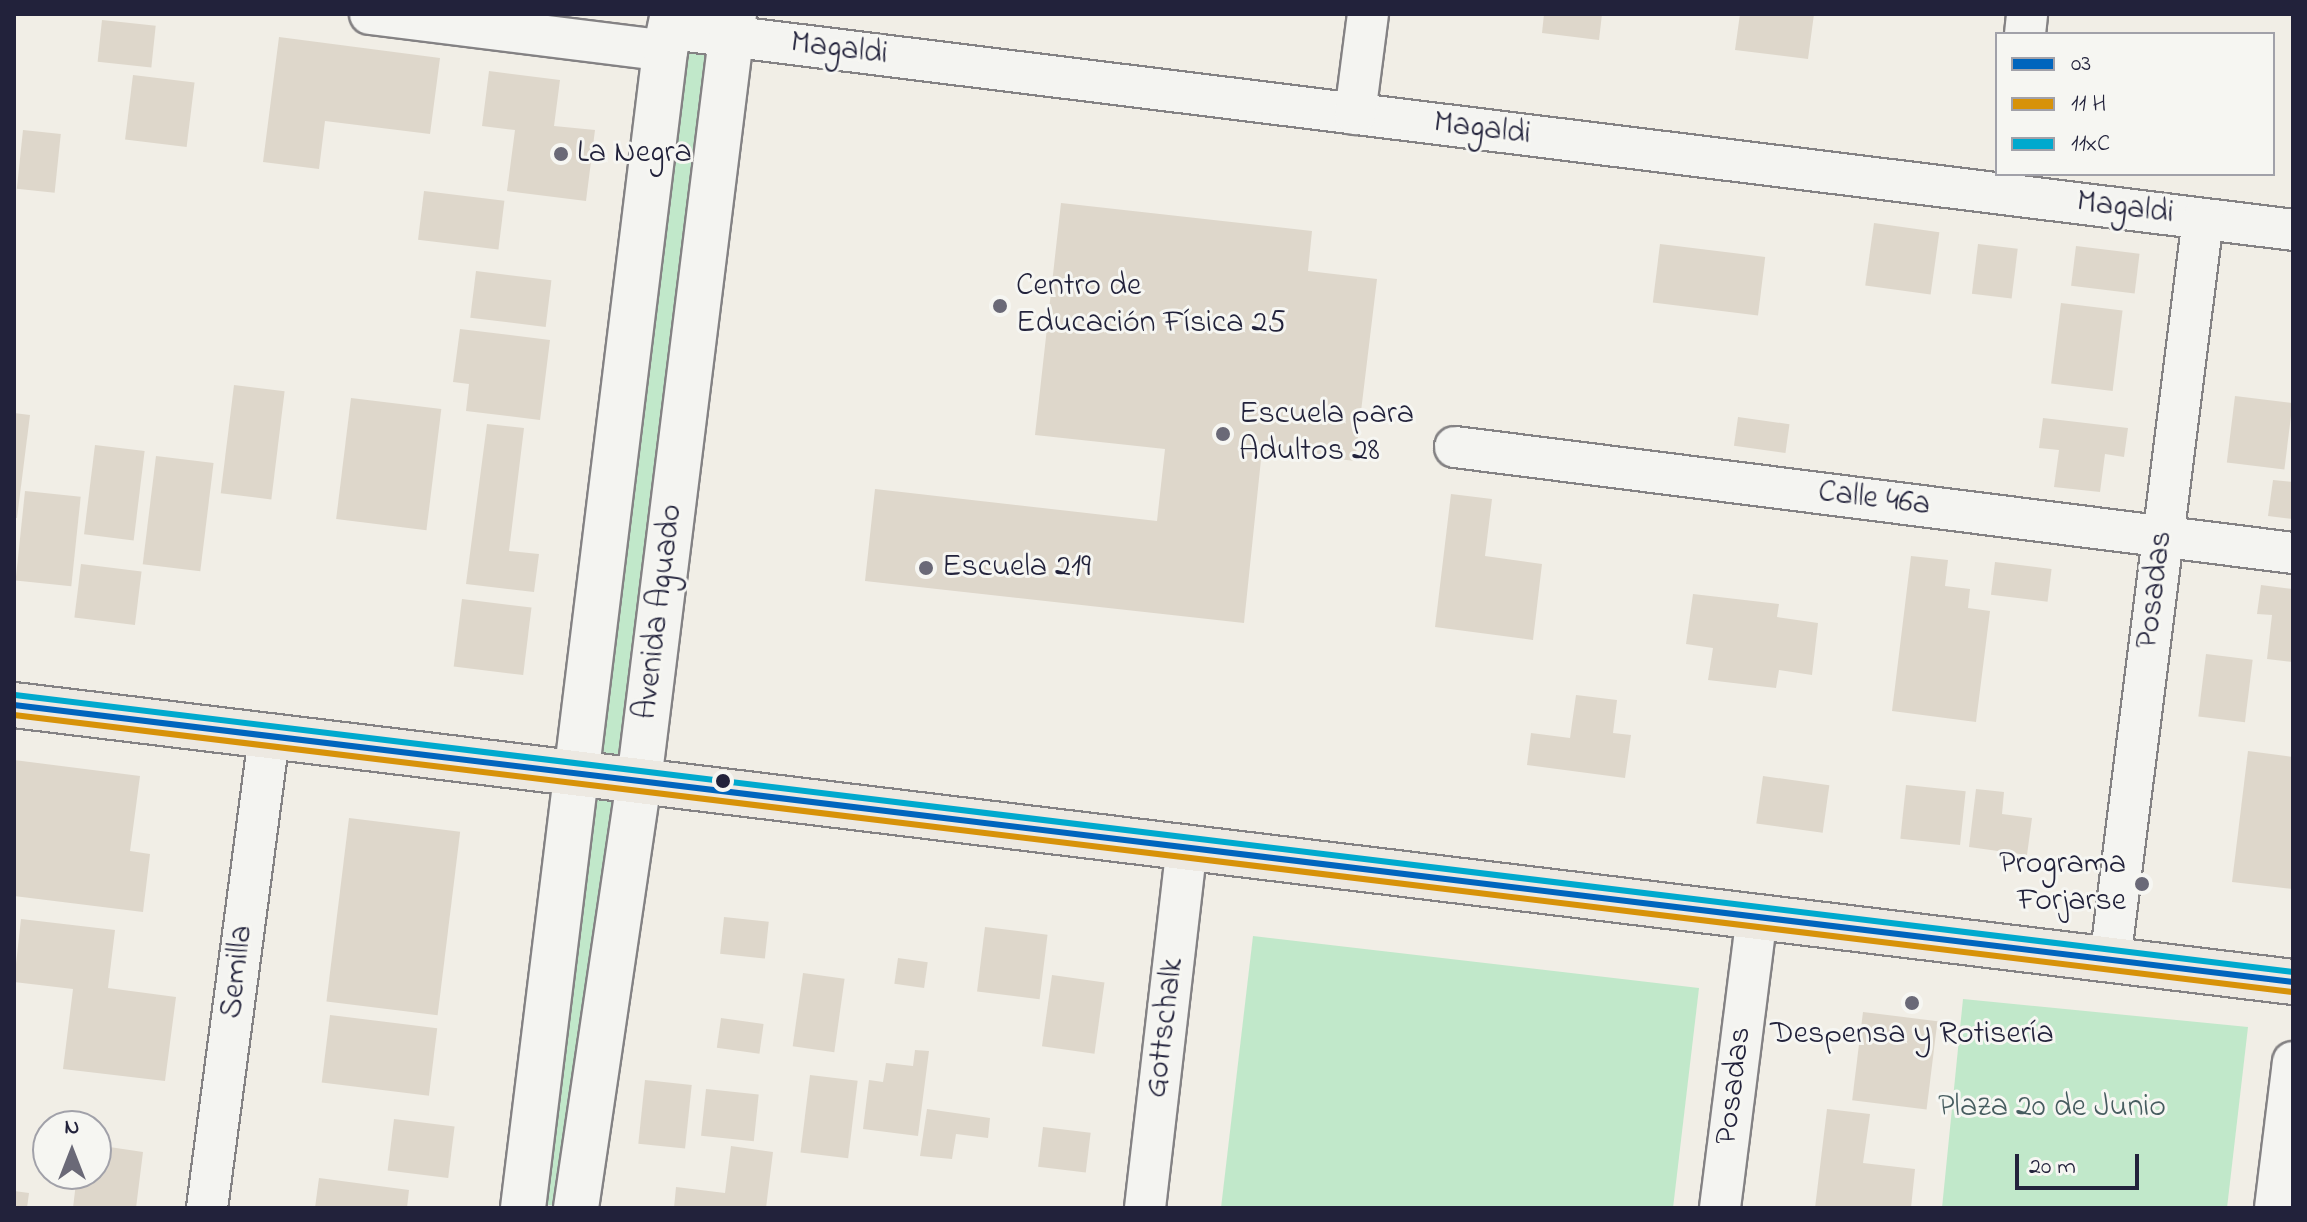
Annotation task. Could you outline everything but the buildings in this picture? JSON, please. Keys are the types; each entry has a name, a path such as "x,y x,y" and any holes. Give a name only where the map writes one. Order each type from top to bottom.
{"main road":[{"name":"Avenida Aguado","path":"576,1208 639,781 733,25"},
{"name":"Avenida Aguado","path":"523,1208 670,31"},
{"path":"14,705 2293,982"}],"street":[{"name":"Magaldi","path":"370,14 670,31 733,25 1355,114 2008,184 2203,219 2293,230"},
{"path":"1355,114 1368,14"},
{"name":"Posadas","path":"2110,961 2203,219"},
{"name":"Calle 46a","path":"1455,447 2293,553"},
{"name":"Semilla","path":"207,1208 269,736"},
{"name":"Gottschalk","path":"1145,1208 1187,847"},
{"name":"Posadas","path":"1720,1208 1757,917"},
{"path":"2275,1208 2293,1062"}],"green space":[{"path":"653,14 721,14 574,1208 508,1200"},
{"path":"1253,936 1699,988 1673,1208 1221,1208"},
{"name":"Plaza 20 de Junio","path":"1963,999 2248,1027 2227,1208 1942,1208"}],"transit line":[{"name":"11xC","path":"15,695 2293,972"},
{"name":"03","path":"14,705 2293,982"},
{"path":"14,715 2292,992"}],"place":[{"name":"La Negra","path":"561,154"},
{"name":"Centro de Educación Física 25","path":"1000,306"},
{"name":"Escuela para Adultos 28","path":"1223,434"},
{"name":"Escuela 219","path":"926,568"},
{"name":"Programa Forjarse","path":"2142,884"},
{"name":"Despensa y Rotisería","path":"1912,1003"}]}
